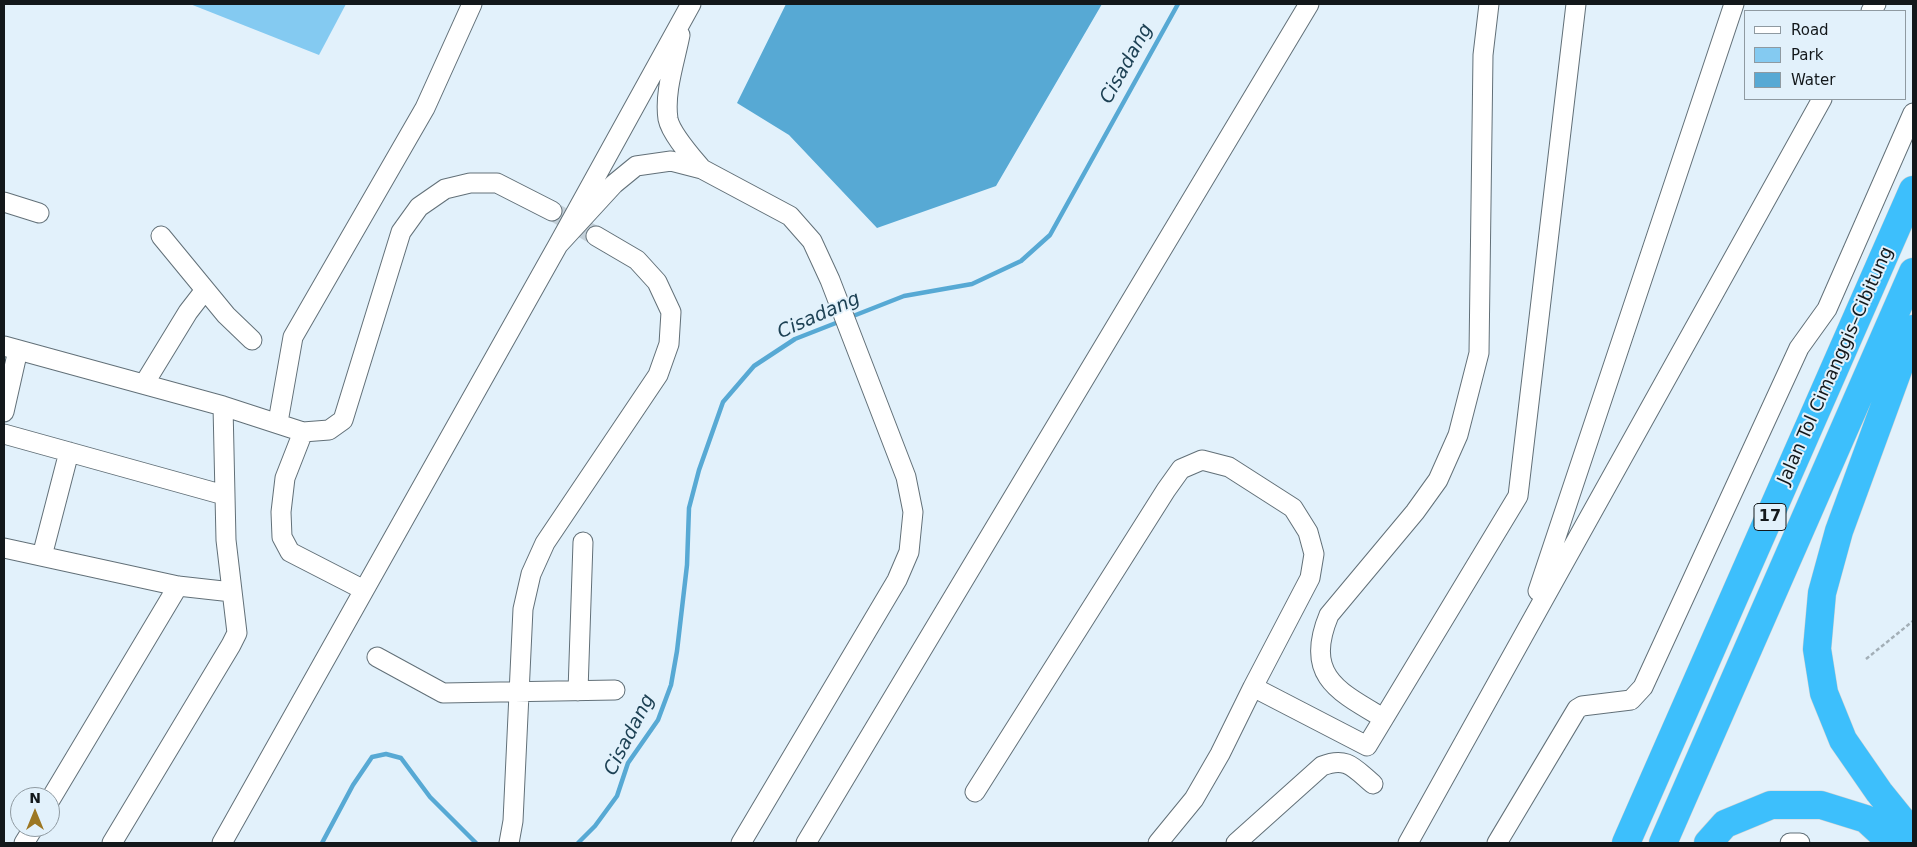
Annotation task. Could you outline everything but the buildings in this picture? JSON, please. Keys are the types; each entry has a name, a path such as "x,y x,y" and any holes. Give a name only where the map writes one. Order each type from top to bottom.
{"highway":[{"name":"Jalan Tol Cimanggis–Cibitung","path":"1626,843 1913,190"},
{"name":"Jalan Tol Cimanggis–Cibitung","path":"1663,843 1913,272"},
{"path":"1913,329 1839,531 1822,593 1818,648 1824,693 1843,740 1878,792 1913,834"},
{"path":"1708,843 1725,824 1771,806 1821,806 1866,819 1892,843"}],"street":[{"path":"275,421 293,337 425,108 472,4"},
{"path":"806,843 1309,4"},
{"path":"1383,718 1344,695 1327,677 1321,656 1322,633 1329,614 1416,512 1438,480 1458,435 1470,390 1479,353 1482,55 1489,4"},
{"path":"1253,687 1367,746 1518,496 1576,4"},
{"path":"1524,633 1734,4"},
{"path":"687,10 668,93 668,120 682,145 702,170"},
{"path":"222,843 558,245 687,10"},
{"path":"1408,843 1821,100"},
{"path":"1497,843 1577,709 1582,706 1631,700 1644,687 1799,348 1828,309 1913,113"},
{"path":"558,245 614,184 636,166 671,161 702,170 790,216 812,241 830,280 906,477 913,512 909,552 897,580 741,843"},
{"path":"4,412 11,348 223,406 275,421 303,432 329,430 343,420 401,232 419,207 445,189 470,183 497,183 552,211"},
{"path":"4,202 39,213"},
{"path":"161,236 226,315 252,340"},
{"path":"509,843 513,820 523,609 531,574 545,543 658,375 669,344 671,312 656,282 637,260 596,236"},
{"path":"144,384 188,312 205,290"},
{"path":"112,843 237,632 226,549 223,406"},
{"path":"303,432 285,478 280,512 282,537 290,552 364,590"},
{"path":"4,434 224,496"},
{"path":"42,556 69,452"},
{"path":"975,792 1166,490 1181,470 1202,460 1229,467 1293,508 1308,532 1314,554 1310,578 1220,754 1194,799 1158,843"},
{"path":"578,691 583,542"},
{"path":"4,548 178,586 232,592"},
{"path":"58,787 178,586"},
{"path":"378,656 443,694 615,690"},
{"path":"1236,843 1322,766 1333,762 1348,763 1373,784"},
{"path":"1790,843 1800,843"}],"path":[{"path":"1866,660 1913,621"}],"green space":[{"path":"190,4 346,4 319,55"}],"water":[{"path":"786,4 1102,4 996,186 877,228 789,135 737,103"}],"waterway":[{"name":"Cisadang","path":"848,318 904,296 972,284 1021,261 1050,235 1178,4"},
{"name":"Cisadang","path":"578,843 595,826 617,796 628,763 658,720 671,685 687,565 689,508 699,470 723,402 754,366 795,339 841,321"},
{"name":"Cisadang","path":"322,843 353,785 372,757 386,754 401,758 430,797 476,843"}],"tunnel":[{"path":"552,211 596,236"}]}
